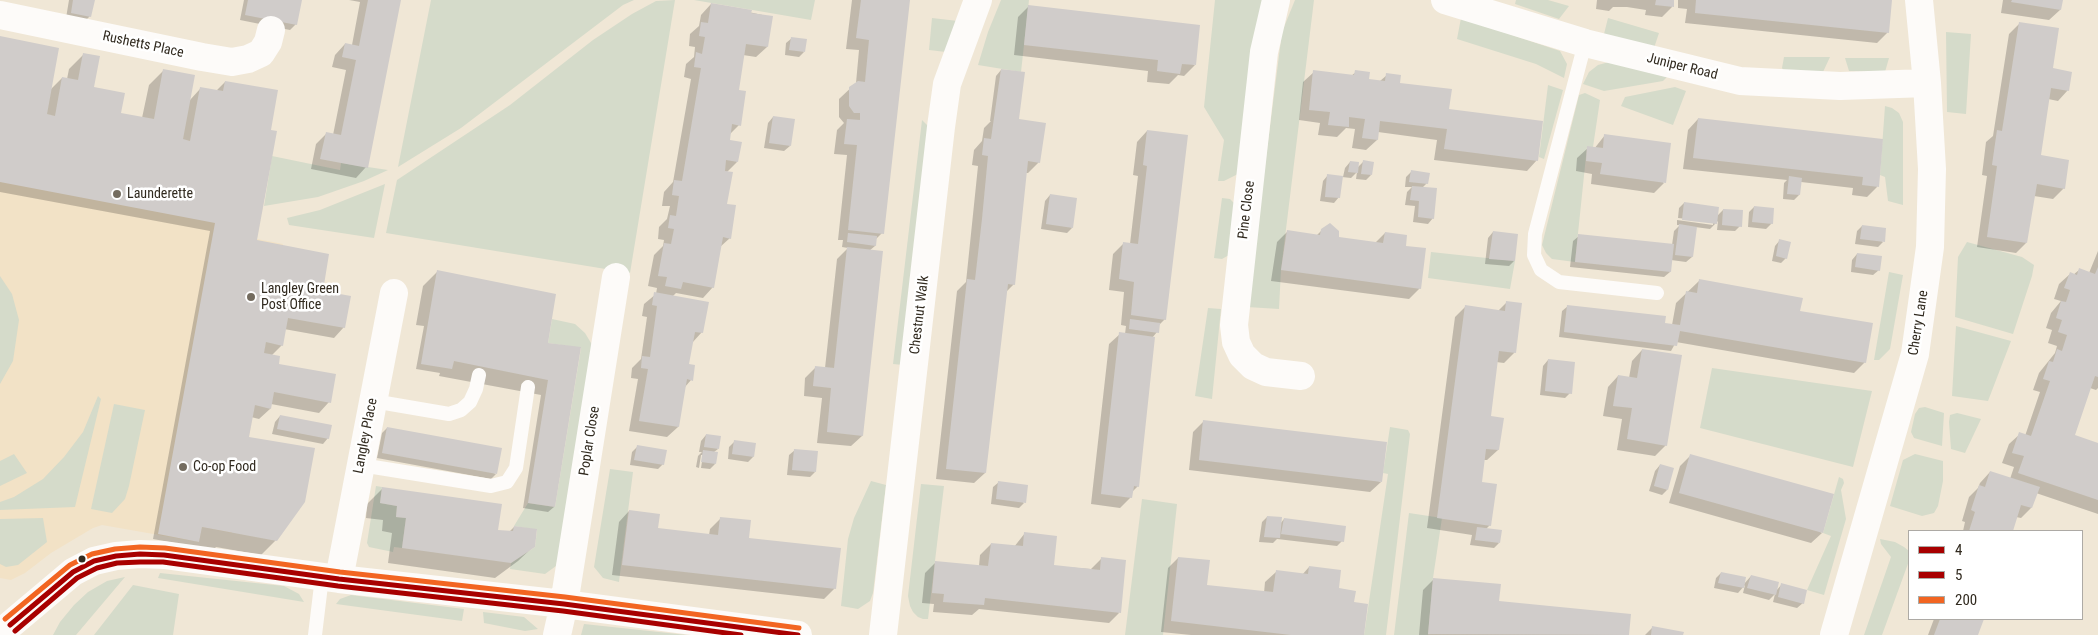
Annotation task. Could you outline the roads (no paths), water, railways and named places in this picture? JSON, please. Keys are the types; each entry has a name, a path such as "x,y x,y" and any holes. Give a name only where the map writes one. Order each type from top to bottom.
{"street":[{"name":"Chestnut Walk","path":"883,635 947,84 978,0"},
{"name":"Pine Close","path":"1276,0 1264,52 1234,325 1236,342 1242,355 1253,366 1266,372 1301,376"},
{"name":"Juniper Road","path":"1445,0 1585,43 1740,81 1840,86 1928,83"},
{"name":"Cherry Lane","path":"1834,635 1915,354 1930,247 1932,169 1928,83 1919,0"},
{"name":"Rushetts Place","path":"0,15 202,58 232,62 248,59 261,53 268,42 271,30"},
{"name":"Poplar Close","path":"557,635 564,604 616,278"},
{"name":"Langley Place","path":"331,578 361,465 394,293"},
{"path":"6,623 73,572 94,561 116,556 164,555 331,578 564,604 798,635"}],"lane":[{"path":"1585,43 1538,225 1534,255 1541,270 1559,282 1657,293"},
{"path":"373,401 449,414 461,410 470,402 476,389 479,375"},
{"path":"361,465 491,486 507,482 516,468 528,387"},
{"path":"315,635 331,578"}],"place":[{"name":"Launderette","path":"117,194"},
{"name":"Langley Green Post Office","path":"251,297"},
{"name":"Co-op Food","path":"183,467"}]}
